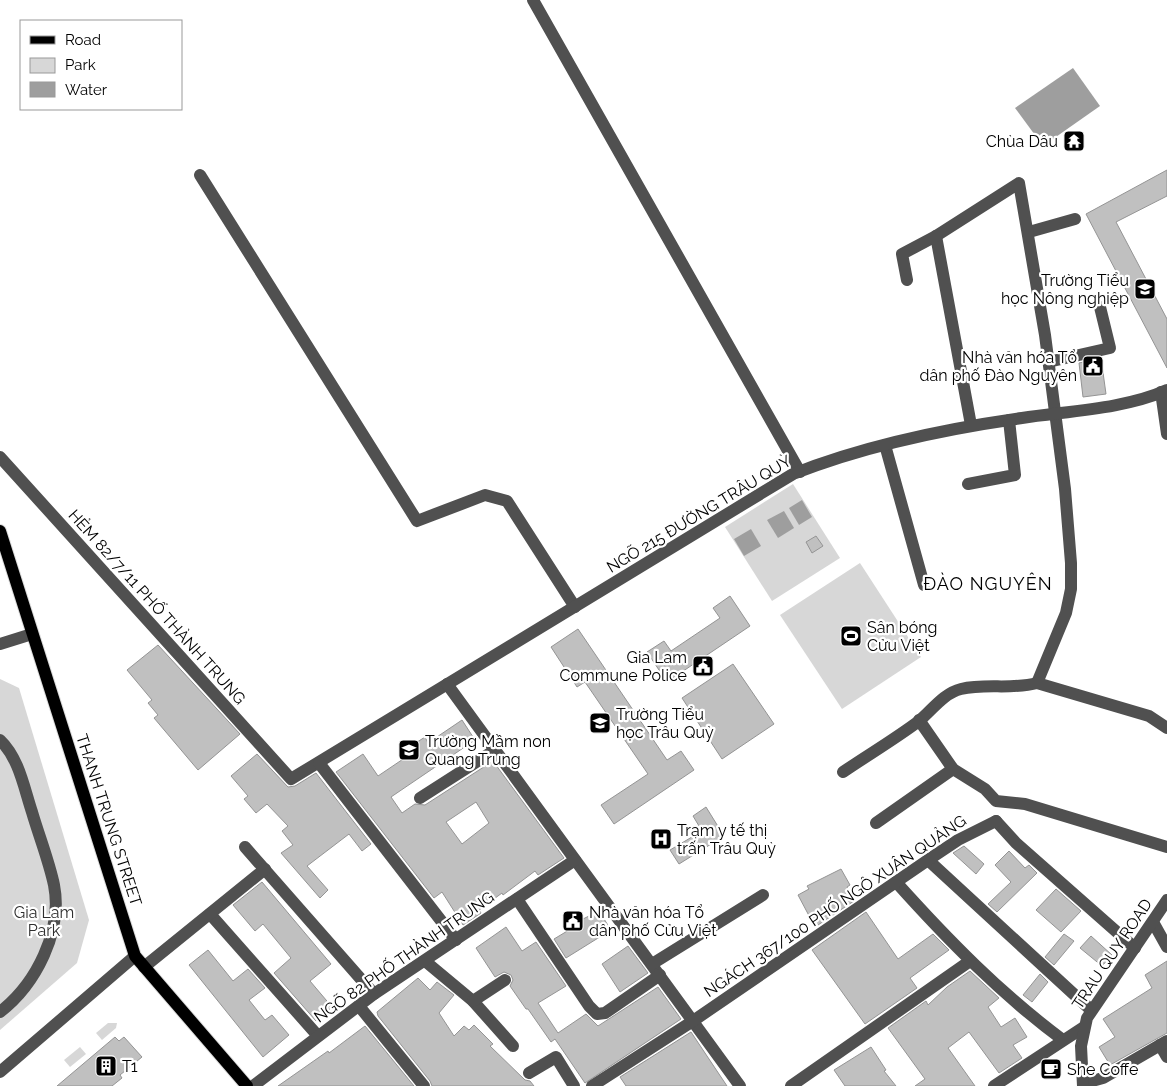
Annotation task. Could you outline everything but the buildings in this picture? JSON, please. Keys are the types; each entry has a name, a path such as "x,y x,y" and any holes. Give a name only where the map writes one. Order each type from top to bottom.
{"main road":[{"name":"THANH TRUNG STREET","path":"0,531 135,956 247,1086"}],"street":[{"path":"533,0 800,472"},
{"path":"200,175 417,521 486,495 507,501 574,607"},
{"path":"907,280 902,254 936,236 1019,183 1048,362 1065,490 1071,588 1066,613 1037,683"},
{"path":"1028,232 1075,219"},
{"path":"936,236 971,426"},
{"path":"1048,362 1110,348 1100,307"},
{"path":"1164,391 1167,434"},
{"name":"NGÕ 215 ĐƯỜNG TRÂU QUỲ","path":"291,779 800,472 826,461 885,445 971,426 1137,400 1164,391"},
{"path":"968,484 1015,475 1009,420"},
{"path":"885,445 924,585"},
{"name":"HẺM 82/7/11 PHỐ THÀNH TRUNG","path":"0,457 291,779"},
{"path":"0,644 32,634"},
{"path":"843,772 919,720 943,699 959,690 1004,685 1022,687 1037,683 1148,716 1167,728"},
{"path":"447,684 740,1086"},
{"path":"919,720 953,768 985,789 996,801 1000,812 996,821 1016,843 1135,948"},
{"path":"0,740 16,764 22,782 54,886 55,914 49,940 39,965 25,988 0,1012"},
{"path":"420,798 495,750"},
{"path":"319,763 456,940"},
{"path":"876,823 953,768"},
{"path":"996,801 1025,804 1167,847"},
{"name":"NGÁCH 367/100 PHỐ NGÔ XUÂN QUẢNG","path":"592,1086 693,1021 958,840 996,821"},
{"path":"245,846 374,994"},
{"name":"NGÕ 82 PHỐ THÀNH TRUNG","path":"253,1086 374,994 576,860"},
{"path":"928,860 1091,1010"},
{"path":"144,967 264,869"},
{"path":"896,882 970,961 1024,1012 1063,1040"},
{"path":"652,964 763,895"},
{"path":"517,899 588,1006 597,1014 609,1010 660,975"},
{"name":"TRAU QUY ROAD","path":"1083,1083 1081,1046 1084,1027 1091,1010 1167,900"},
{"path":"210,914 318,1036"},
{"path":"1153,922 1167,947"},
{"path":"0,1072 135,956"},
{"path":"425,961 473,1001 513,1046"},
{"path":"791,1086 970,961"},
{"path":"473,1001 505,980"},
{"path":"358,1006 424,1086"},
{"path":"994,1086 1084,1027"},
{"path":"1083,1083 1103,1078 1164,1043 1167,1058"},
{"path":"529,1074 556,1057 574,1086"}],"green space":[{"path":"793,484 840,558 772,601 725,527"},
{"name":"Sân bóng Cửu Việt","path":"860,563 921,657 842,709 780,615"},
{"name":"Gia Lam Park","path":"0,679 19,688 89,920 77,963 0,1030"},
{"path":"108,1023 117,1023 116,1028 102,1040 96,1033"},
{"path":"80,1047 86,1054 70,1067 64,1060"}],"water":[{"path":"1073,68 1100,106 1043,146 1015,108"},
{"path":"802,500 812,517 799,525 789,508"},
{"path":"784,511 794,528 778,538 767,520"},
{"path":"751,529 761,546 744,556 734,539"}],"place":[{"name":"Chùa Dâu","path":"1074,141"},
{"name":"Trường Tiểu học Nông nghiệp","path":"1145,289"},
{"name":"Nhà văn hóa Tổ dân phố Đào Nguyên","path":"1093,366"},
{"name":"Sân bóng Cửu Việt","path":"851,636"},
{"name":"Gia Lam Commune Police","path":"703,666"},
{"name":"Trường Tiểu học Trâu Quỳ","path":"600,723"},
{"name":"Trường Mầm non Quang Trung","path":"409,750"},
{"name":"Trạm y tế thị trấn Trâu Quỳ","path":"661,839"},
{"name":"Nhà văn hóa Tổ dân phố Cửu Việt","path":"573,921"},
{"name":"T1","path":"106,1066"},
{"name":"She Coffe","path":"1051,1069"}],"district":[{"name":"ĐÀO NGUYÊN","path":"988,583"}]}
